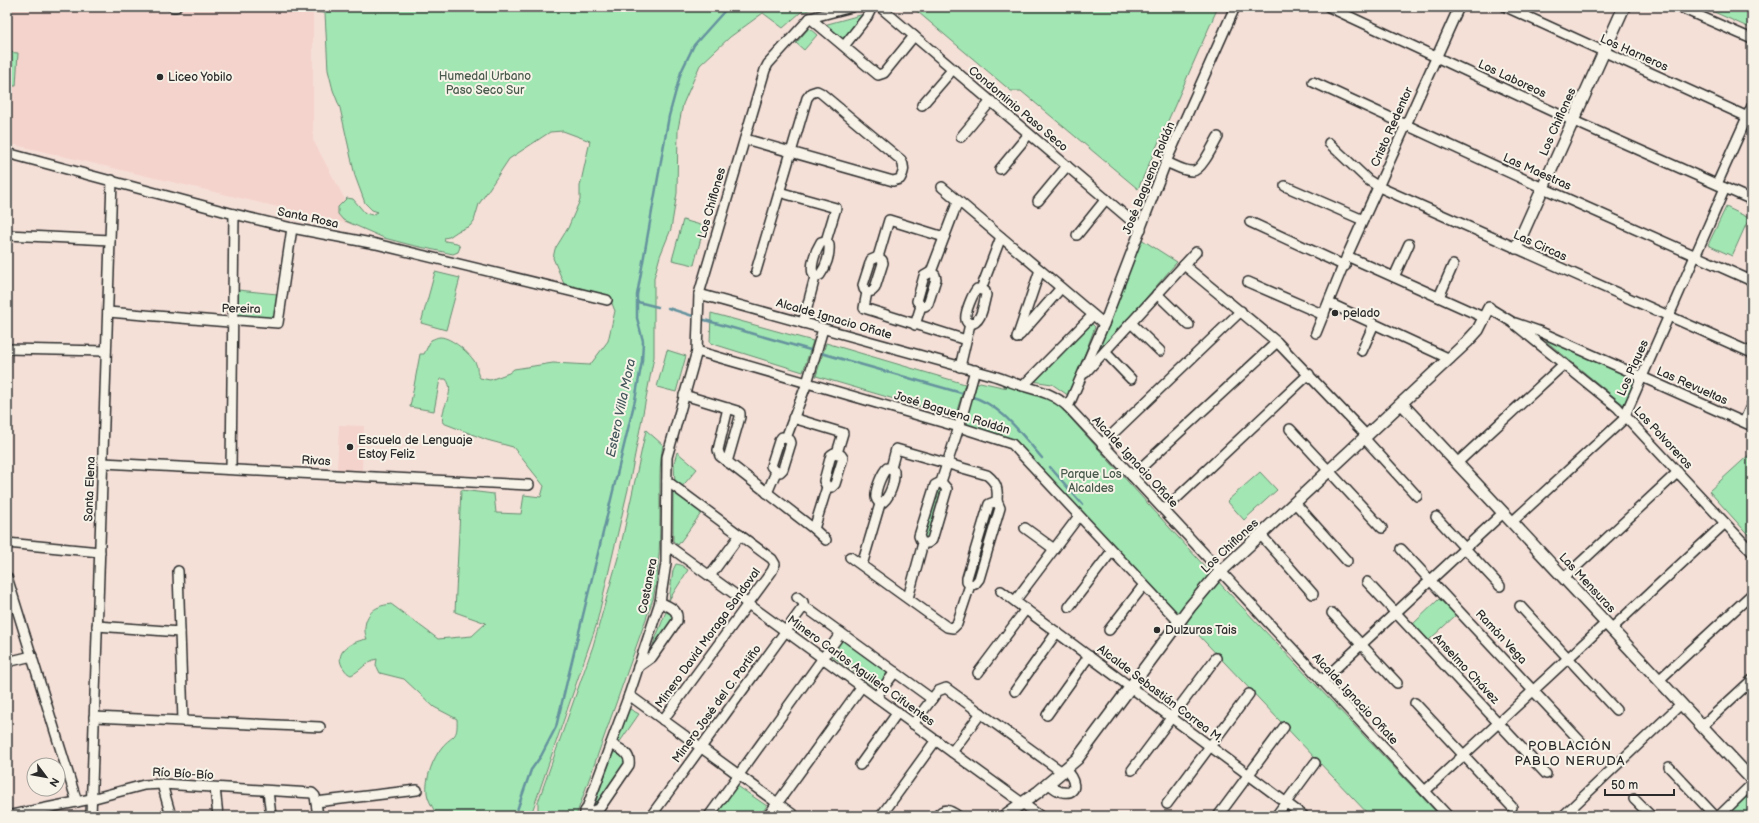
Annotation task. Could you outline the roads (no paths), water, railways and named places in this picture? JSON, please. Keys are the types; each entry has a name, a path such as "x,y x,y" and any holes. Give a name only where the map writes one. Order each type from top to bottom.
{"street":[{"path":"810,18 852,7"},
{"path":"844,46 867,17 872,7"},
{"name":"Condominio Paso Seco","path":"880,7 1141,229"},
{"name":"José Baguena Roldán","path":"1068,407 1104,324 1166,162 1235,7"},
{"name":"Los Laboreos","path":"1329,7 1573,120 1752,200"},
{"name":"Cristo Redentor","path":"1316,333 1347,256 1459,7"},
{"name":"Los Harneros","path":"1506,7 1603,53 1750,118"},
{"name":"Los Chiflones","path":"1516,248 1624,7"},
{"path":"1679,7 1752,39"},
{"path":"810,18 880,76 914,36"},
{"name":"Los Chiflones","path":"697,352 699,294 768,64 810,18"},
{"path":"922,105 953,69"},
{"name":"Las Maestras","path":"1314,82 1543,188 1752,281"},
{"path":"745,139 791,152 893,181 900,179 904,166 901,160 817,91 811,93 807,98 791,152 779,192 756,271"},
{"path":"961,137 991,102"},
{"name":"Los Piques","path":"1512,522 1619,424 1625,415 1695,256 1721,186 1750,118 1752,106"},
{"path":"1000,169 1030,134"},
{"path":"1166,162 1188,170 1196,170 1202,164 1218,137"},
{"name":"Las Circas","path":"1329,143 1368,180 1379,187 1752,353"},
{"name":"Santa Rosa","path":"7,152 234,214 292,228 376,244 607,300"},
{"path":"1038,201 1067,166"},
{"name":"Santa Elena","path":"91,816 112,180"},
{"path":"1285,186 1364,220"},
{"path":"942,188 1104,324"},
{"path":"779,192 836,208 826,241 821,242 818,246 812,269 812,273 815,277 803,323"},
{"path":"1076,235 1106,199"},
{"path":"915,325 920,306 917,301 924,276 931,272 958,201"},
{"path":"231,469 234,214"},
{"path":"944,237 889,220 878,257 871,260 863,285 867,292 864,308 966,340"},
{"path":"1250,222 1344,266"},
{"name":"Pereira","path":"108,312 278,323 292,228"},
{"path":"7,235 110,240"},
{"path":"981,289 1001,237"},
{"path":"1394,277 1408,244"},
{"name":"José Baguena Roldán","path":"1079,380 1196,252"},
{"path":"1347,256 1439,297 1487,313"},
{"path":"1184,265 1277,342 1309,374 1417,496"},
{"path":"1439,297 1453,265"},
{"path":"1040,270 1017,338 1061,288"},
{"path":"1248,282 1324,315"},
{"path":"970,324 965,318 967,311 974,292 977,289 981,289"},
{"path":"970,324 975,324 979,320 981,314 986,295 985,291 981,289"},
{"name":"Alcalde Ignacio Oñate","path":"699,294 975,370 1051,394 1068,407 1448,816"},
{"path":"1157,294 1189,325"},
{"path":"1329,303 1450,359"},
{"path":"1102,444 1241,312"},
{"name":"Los Chiflones","path":"1004,816 1049,784 1077,759 1208,584 1450,359 1473,336 1487,313"},
{"name":"Los Polvoreros","path":"1487,313 1512,322 1625,415 1752,552"},
{"path":"1023,386 1093,315"},
{"name":"Las Revueltas","path":"1512,322 1541,332 1748,424"},
{"path":"1131,323 1160,351"},
{"path":"960,366 970,324"},
{"path":"1362,351 1374,324"},
{"path":"767,493 776,472 771,466 779,441 782,437 786,438 808,383 818,345 824,329"},
{"path":"1132,476 1277,342"},
{"path":"7,349 106,351"},
{"name":"José Baguena Roldán","path":"697,352 960,427 1012,444 1179,622"},
{"name":"Costanera","path":"585,814 629,695 660,602 665,573 667,545 668,453 697,352"},
{"path":"1105,352 1131,379"},
{"path":"1457,463 1564,364"},
{"path":"908,598 923,543 919,536 935,485 941,482 960,427 964,406 975,370"},
{"path":"1164,510 1309,374"},
{"path":"684,395 739,412 740,417 728,462"},
{"name":"Las Mensuras","path":"1402,404 1751,779"},
{"path":"1748,424 1752,404"},
{"path":"728,408 718,452 720,456 826,540"},
{"path":"793,418 843,433 837,453 831,455 824,481 827,487 814,529"},
{"path":"1290,429 1382,528"},
{"path":"850,557 947,627 953,628 957,624 970,585 975,584 979,579 1000,508 997,501 998,490 996,485 987,475 896,449 891,468 887,468 884,471 876,496 877,501 880,504 862,565"},
{"name":"Rivas","path":"102,463 529,485"},
{"path":"1564,578 1678,472"},
{"name":"Minero David Moraga Sandoval","path":"662,720 772,571 775,564 772,559 667,481"},
{"path":"923,543 928,543 932,540 947,489 941,482"},
{"path":"1295,503 1347,561"},
{"path":"1322,681 1503,513"},
{"path":"1015,601 1079,516"},
{"path":"1436,517 1500,586"},
{"path":"1424,791 1569,658 1609,626 1725,523"},
{"path":"1025,528 1054,549"},
{"path":"710,576 740,535"},
{"path":"1261,535 1313,594"},
{"path":"7,543 100,552"},
{"name":"Minero Carlos Aguilera Cifuentes","path":"667,545 1040,816"},
{"name":"Ramón Vega","path":"1401,548 1582,743"},
{"path":"1069,607 1112,551"},
{"path":"178,571 183,721"},
{"path":"7,577 9,592 32,656 77,802"},
{"name":"Anselmo Chávez","path":"1367,582 1546,774"},
{"path":"1109,630 1144,585"},
{"name":"Alcalde Sebastián Correa M.","path":"1001,591 1304,816"},
{"path":"1659,680 1752,594"},
{"path":"797,597 803,602 804,608 808,609 932,699"},
{"path":"638,667 652,657 677,621 675,610 660,602"},
{"path":"1520,606 1616,710"},
{"name":"Minero José del C. Portiño","path":"651,816 800,610 804,608"},
{"path":"978,673 1026,609"},
{"path":"1332,613 1397,683"},
{"path":"97,626 180,632"},
{"path":"1015,691 1057,632"},
{"path":"709,816 841,633"},
{"path":"7,662 32,656"},
{"path":"1047,715 1089,656"},
{"path":"1132,770 1216,658"},
{"path":"876,697 895,672"},
{"path":"1702,726 1752,680"},
{"path":"768,816 862,686"},
{"path":"913,724 938,691 943,688 949,690 1064,771 1073,779 1074,785 1071,790 1062,792 1049,784"},
{"path":"1167,804 1249,694"},
{"path":"629,695 795,816"},
{"path":"1415,703 1512,808"},
{"path":"1563,816 1681,704"},
{"path":"860,765 898,712"},
{"path":"952,752 981,712"},
{"path":"94,716 320,727"},
{"path":"1218,816 1284,727"},
{"path":"881,816 936,740"},
{"path":"585,814 599,809 629,765 630,759 627,754 611,744"},
{"path":"1276,816 1315,763"},
{"path":"1669,767 1715,816"},
{"path":"1719,816 1751,779"},
{"path":"162,784 171,816"},
{"name":"Río Bío-Bío","path":"7,816 77,802 133,787 162,784 312,793 315,796 316,802"},
{"path":"215,788 218,816"},
{"path":"318,816 316,802 417,790"},
{"path":"268,791 271,816"},
{"path":"1634,799 1651,816"},
{"path":"937,816 942,810 947,810 958,816"}],"waterway":[{"name":"Estero Villa Mora","path":"515,816 531,770 541,756 556,727 635,400 642,361 643,341 637,318 637,295 669,116 681,72 694,45 728,7"},
{"path":"638,302 658,307"},
{"path":"668,308 696,317"},
{"path":"701,319 965,394"},
{"path":"970,396 992,406 1001,413 1010,421 1042,458"},
{"path":"1050,467 1082,504"}],"place":[{"name":"Liceo Yobilo","path":"160,77"},
{"name":"pelado","path":"1335,313"},
{"name":"Escuela de Lenguaje Estoy Feliz","path":"350,447"},
{"name":"Dulzuras Tais","path":"1157,630"}],"district":[{"name":"POBLACIÓN PABLO NERUDA","path":"1570,754"}],"park label":[{"name":"Humedal Urbano Paso Seco Sur","path":"485,83"},
{"name":"Parque Los Alcaldes","path":"1091,481"}]}
